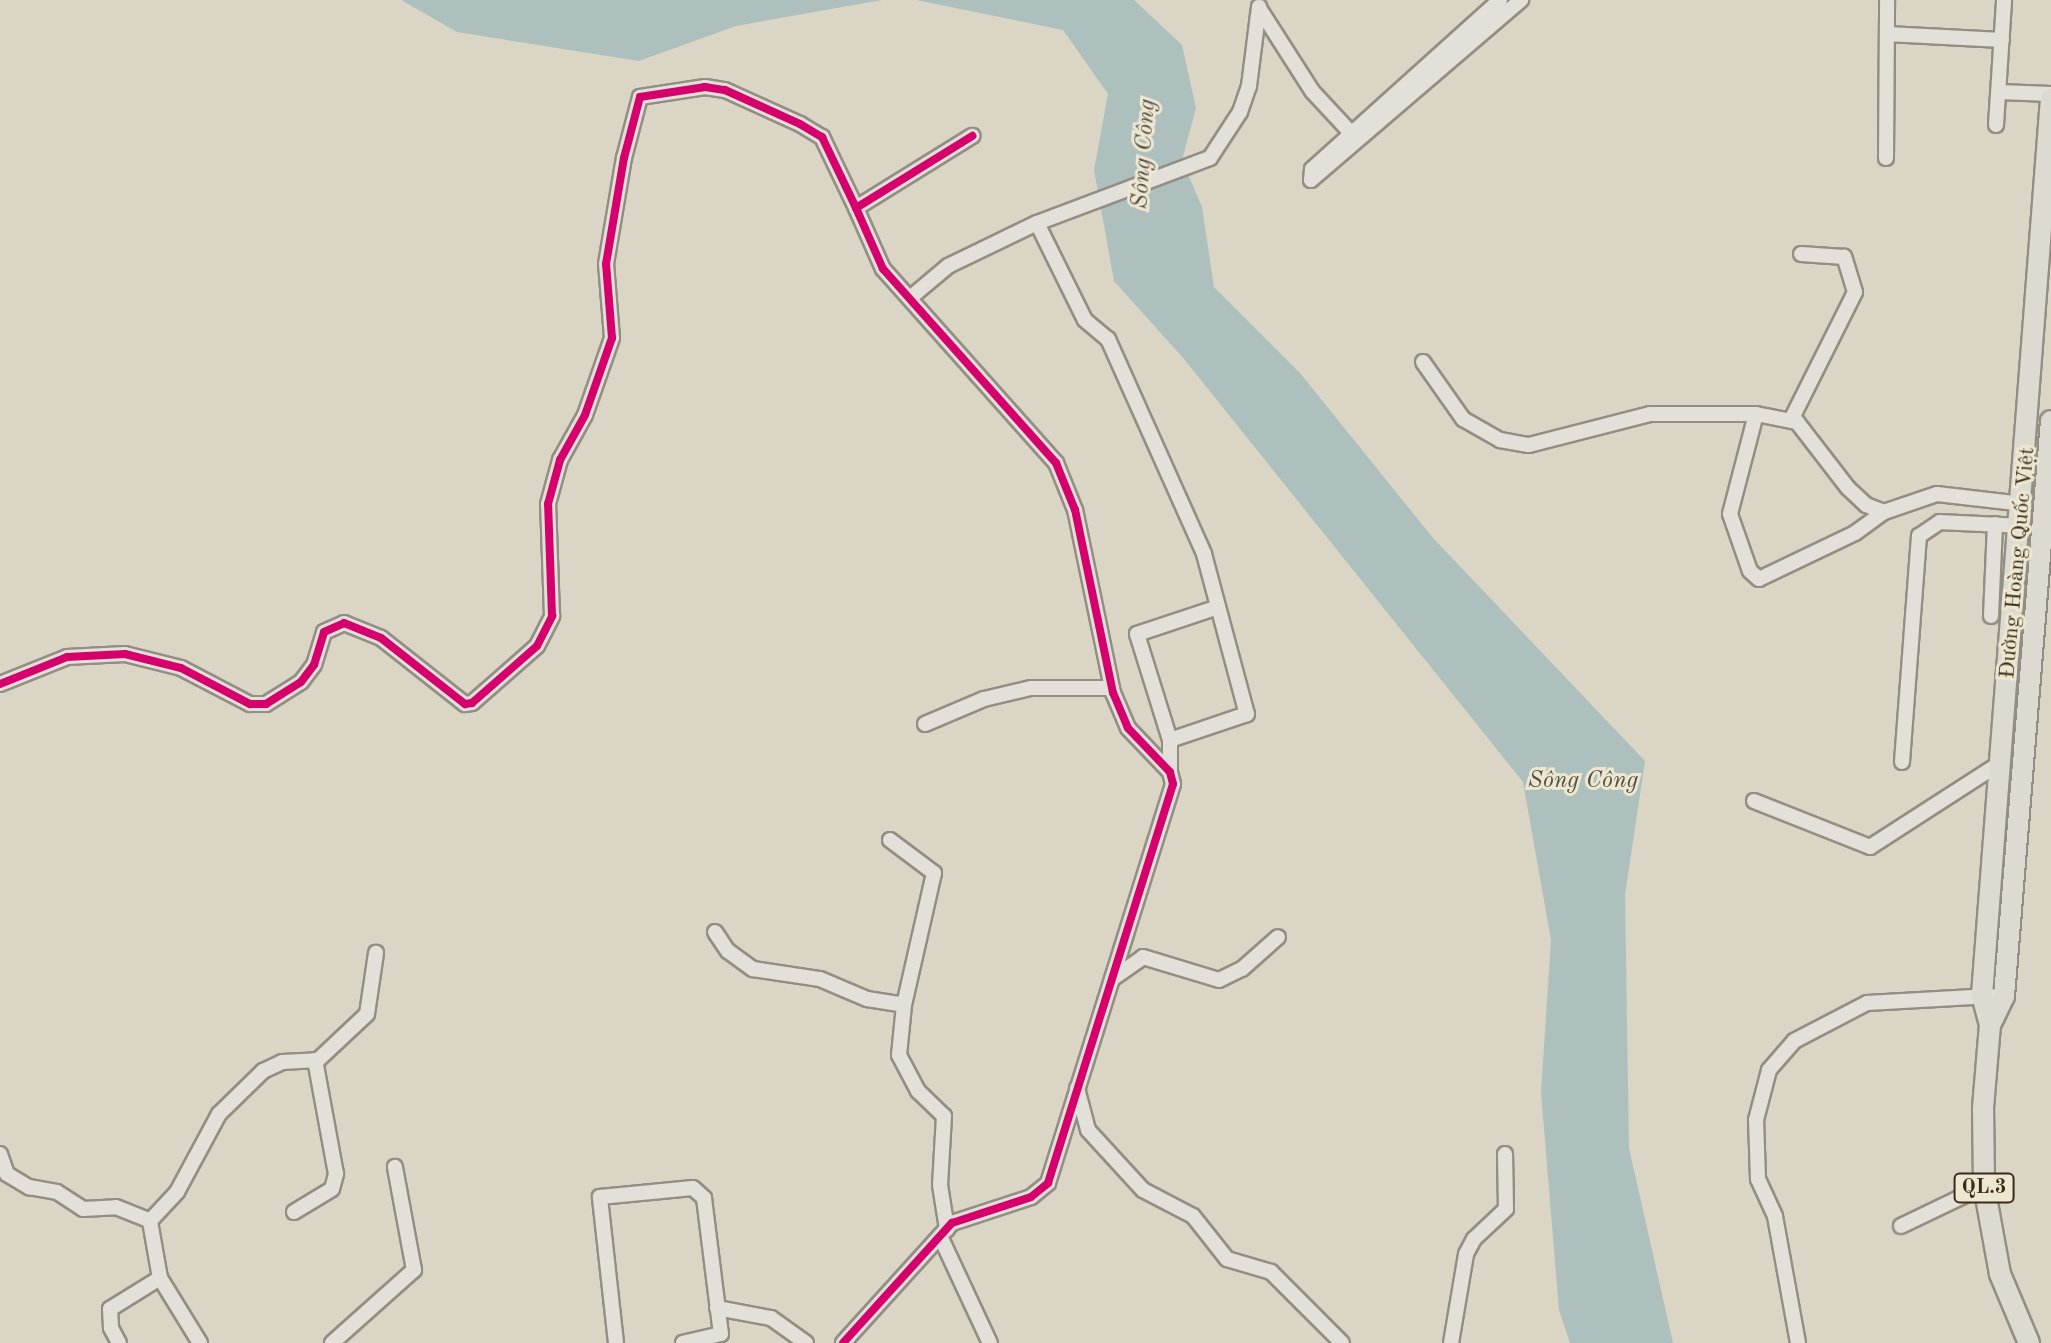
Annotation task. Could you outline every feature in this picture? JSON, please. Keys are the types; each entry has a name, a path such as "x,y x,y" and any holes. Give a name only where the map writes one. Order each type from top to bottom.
{"highway":[{"name":"Đường Hoàng Quốc Việt","path":"2029,1343 2004,1289 1984,1186 1990,1025 1982,995 2023,515 2051,97"},
{"name":"Đường Hoàng Quốc Việt","path":"1990,1025 2004,996 2048,522 2051,421"},
{"path":"2023,515 2048,522"}],"street":[{"path":"1500,0 1312,169 1311,180 1521,0"},
{"path":"1886,158 1887,0"},
{"path":"1996,125 2004,0"},
{"path":"1257,4 1305,81 1351,133"},
{"path":"910,298 948,266 1037,223 1205,160 1224,141 1249,86 1257,4"},
{"path":"1887,34 2002,40"},
{"path":"1999,87 2051,85"},
{"path":"0,684 67,657 125,654 181,668 250,704 266,704 301,682 314,665 324,632 344,623 381,638 465,704 481,698 537,646 552,616 548,504 560,460 585,415 612,338 606,264 624,158 640,97 705,87 725,90 822,137 875,256 1056,463 1075,510 1112,688 1128,728 1170,772"},
{"path":"1999,87 2051,97"},
{"path":"856,208 972,136"},
{"path":"1037,223 1085,320 1108,339 1204,554 1215,608 1246,717 1170,740"},
{"path":"1791,420 1855,292 1844,257 1801,254"},
{"path":"1423,362 1463,419 1500,440 1529,445 1656,414 1756,414 1791,420 1848,488 1866,505 1884,512"},
{"path":"1756,414 1730,514 1750,571 1759,579 1855,533 1884,512 1937,494 2023,515"},
{"path":"1902,762 1919,536 1940,522 1995,524 2023,515"},
{"path":"1991,616 1995,524"},
{"path":"843,1343 944,1233 1031,1197 1048,1183 1173,784 1170,740 1137,634 1215,608"},
{"path":"925,724 984,699 1031,688 1112,688"},
{"path":"1754,801 1870,847 2002,762"},
{"path":"890,840 934,873 904,1005 899,1055 905,1071 944,1116 940,1185 944,1233 990,1343"},
{"path":"715,932 728,951 753,969 820,979 867,999 904,1005"},
{"path":"1111,979 1143,957 1219,980 1242,969 1278,937"},
{"path":"150,1221 177,1192 219,1114 263,1071 282,1062 315,1060 367,1014 376,953"},
{"path":"1798,1343 1775,1216 1758,1179 1756,1120 1769,1070 1794,1041 1867,1003 2004,996"},
{"path":"294,1212 332,1189 336,1174 315,1060"},
{"path":"1077,1088 1088,1130 1143,1190 1193,1216 1227,1259 1271,1272 1342,1343"},
{"path":"0,1154 7,1174 29,1187 57,1192 83,1209 116,1207 150,1221"},
{"path":"1451,1343 1466,1254 1474,1239 1506,1209 1505,1154"},
{"path":"332,1343 414,1270 395,1167"},
{"path":"1901,1226 1984,1186"},
{"path":"616,1343 599,1200 606,1194 700,1190 721,1334 683,1343"},
{"path":"150,1221 160,1278 200,1343"},
{"path":"119,1343 111,1328 110,1309 160,1278"},
{"path":"717,1308 771,1318 806,1343"}],"water":[{"path":"401,0 882,0 736,26 639,61 457,32"},
{"name":"Sông Công","path":"916,0 1134,0 1182,45 1196,108 1182,160 1202,207 1214,287 1300,373 1433,538 1645,761 1625,895 1629,1148 1673,1343 1570,1343 1559,1310 1541,1092 1551,940 1523,782 1184,359 1114,281 1094,170 1108,94 1063,30"}],"cycle path":[{"path":"0,684 67,657 125,654 181,668 250,704 266,704 301,682 314,665 324,632 344,623 381,638 465,704 472,703 537,646 552,616 548,504 560,460 585,415 612,338 606,264 624,158 640,97 705,87 725,90 800,124 822,137 856,208"},
{"path":"843,1343 952,1223 1031,1197 1048,1183 1173,784 1170,772 1128,728 1113,693 1075,510 1056,463 883,269 856,208 972,136"}]}
